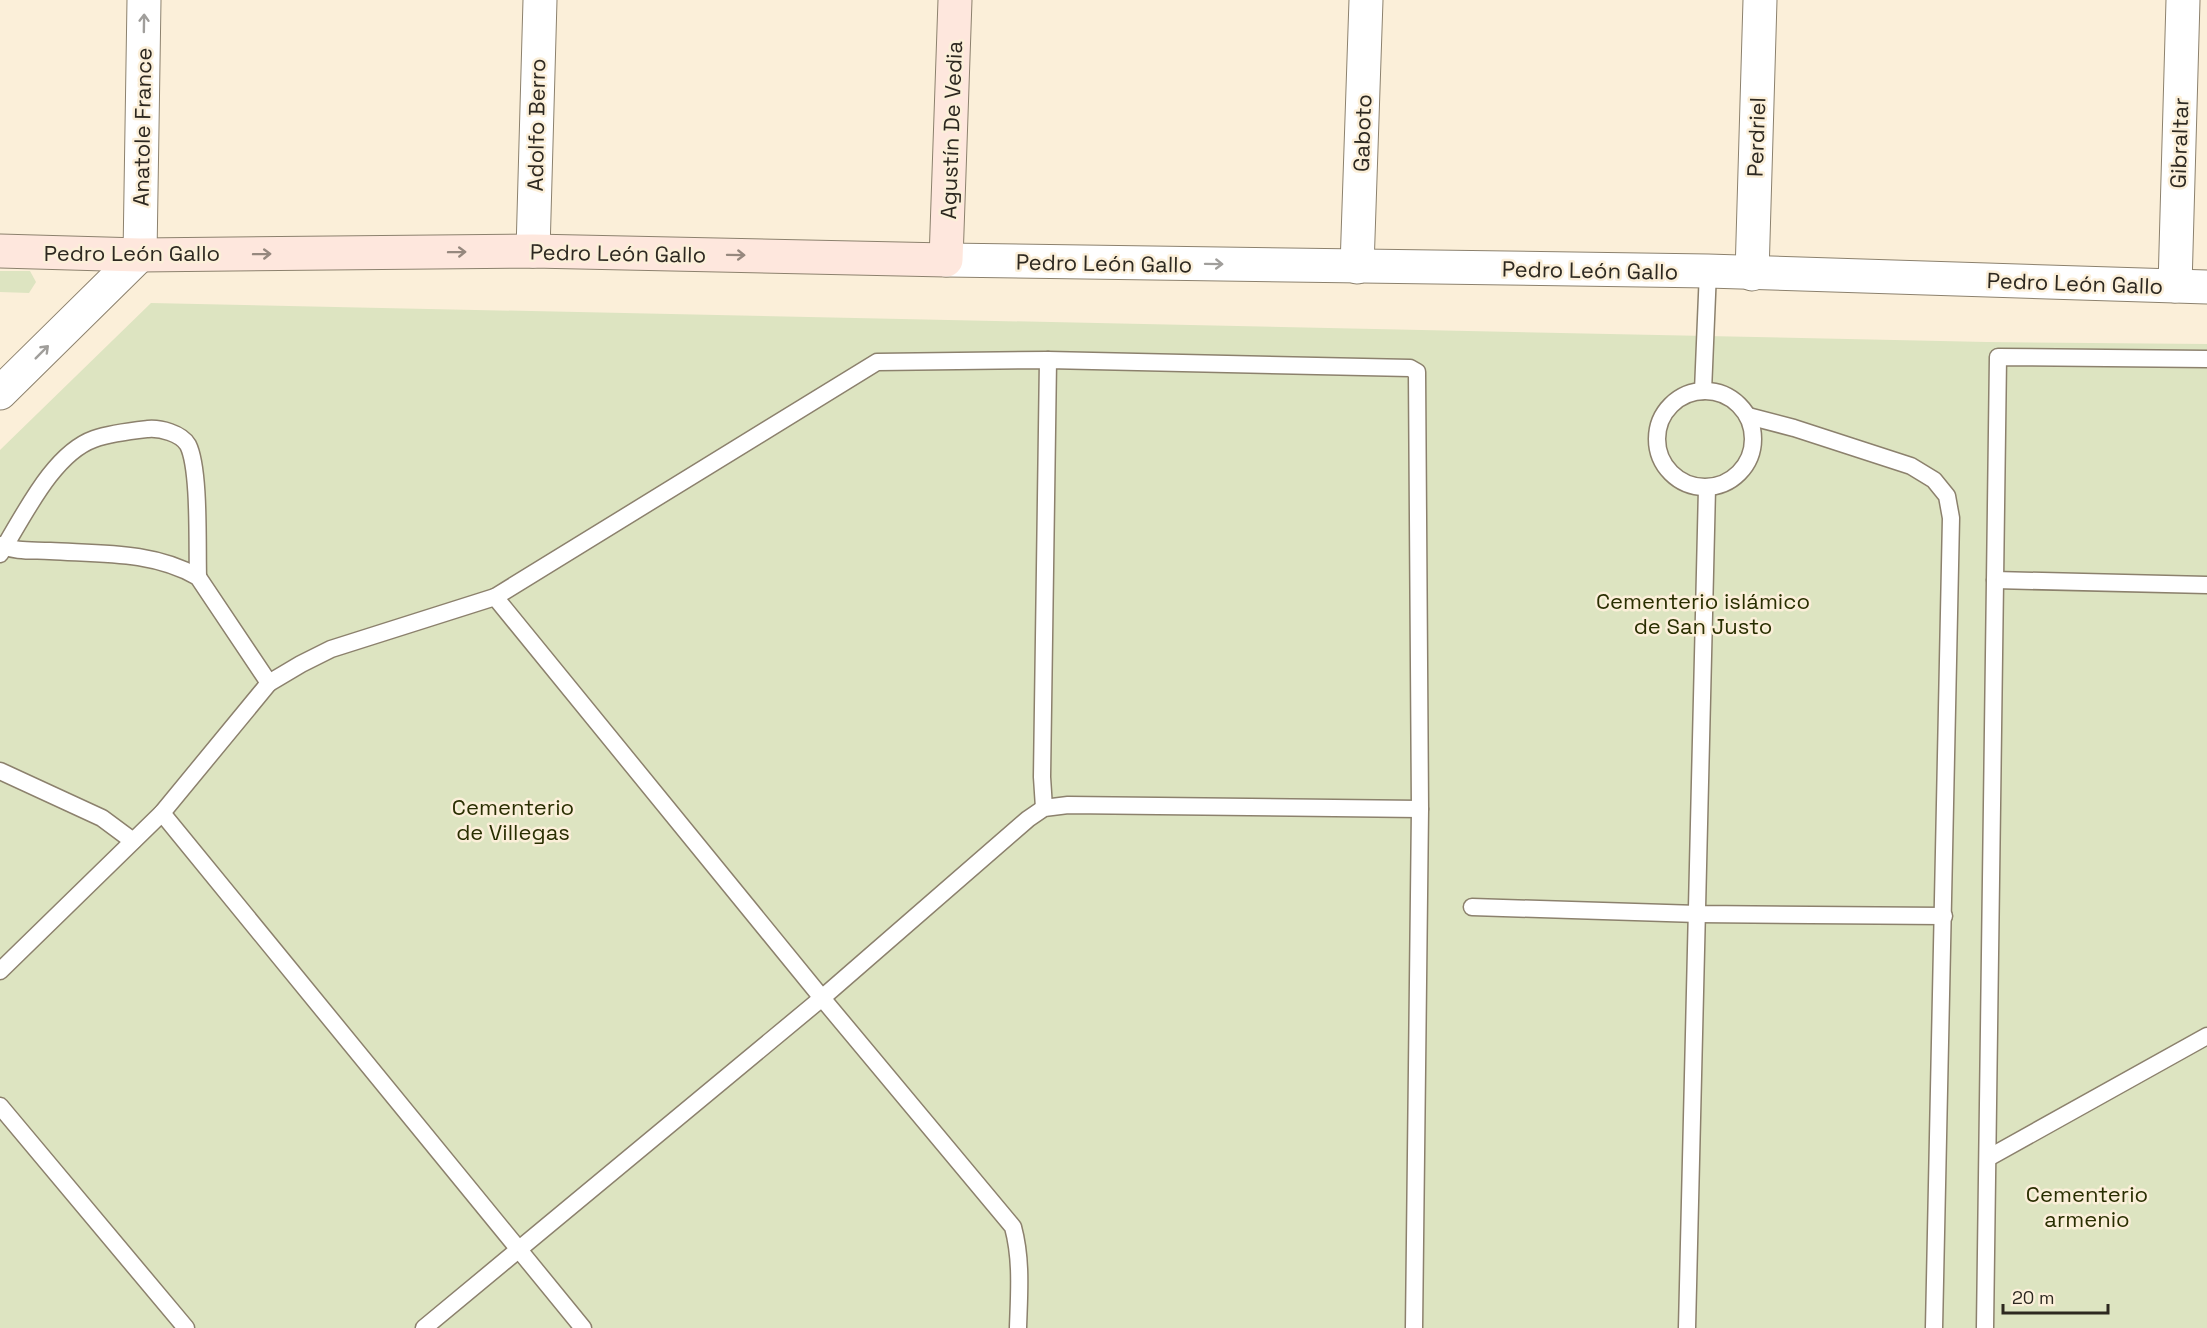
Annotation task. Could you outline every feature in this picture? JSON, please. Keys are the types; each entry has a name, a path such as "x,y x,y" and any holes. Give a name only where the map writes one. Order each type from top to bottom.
{"street":[{"name":"Anatole France","path":"140,255 144,0"},
{"name":"Adolfo Berro","path":"533,251 540,0"},
{"name":"Agustín De Vedia","path":"946,260 956,0"},
{"name":"Gaboto","path":"1357,267 1366,0"},
{"name":"Perdriel","path":"1752,274 1760,0"},
{"name":"Gibraltar","path":"2175,286 2183,0"},
{"name":"Pedro León Gallo","path":"0,251 140,255 533,251 1708,272 2207,287"},
{"path":"0,393 140,255"}],"lane":[{"path":"1703,391 1708,272"},
{"path":"1985,1328 1998,357 2207,359"},
{"path":"1044,808 1042,777 1048,360"},
{"path":"0,970 162,813 269,683 331,649 495,597 877,362 1048,360 1410,368 1417,372 1420,809 1414,1328"},
{"path":"1703,391 1729,396 1748,416 1753,432 1753,448 1748,463 1737,476 1724,485 1707,488 1692,487 1678,481 1659,457 1656,442 1658,427 1664,413 1675,401 1688,394 1703,391"},
{"path":"1748,416 1794,428 1911,466 1934,480 1947,496 1951,518 1934,1328"},
{"path":"198,577 194,461 187,443 176,434 154,429 122,432 92,439 72,451 56,467 2,549 139,556 181,567 198,577 269,683"},
{"path":"1687,1328 1707,488"},
{"path":"1995,580 2207,585"},
{"path":"495,597 822,998 1013,1227 1020,1263 1018,1328"},
{"path":"0,771 102,818 133,841"},
{"path":"424,1328 822,998 1028,819 1044,808 1068,805 1420,809"},
{"path":"162,813 583,1328"},
{"path":"1472,907 1698,914 1944,916"},
{"path":"1988,1158 2207,1036"},
{"path":"0,1106 186,1328"}],"green space":[{"path":"0,271 30,271 36,282 29,293 0,292"},
{"name":"Cementerio de Villegas","path":"151,303 1987,342 2207,344 2207,1328 0,1328 0,450"}],"park label":[{"name":"Cementerio islámico de San Justo","path":"1703,614"},
{"name":"Cementerio armenio","path":"2087,1206"}]}
